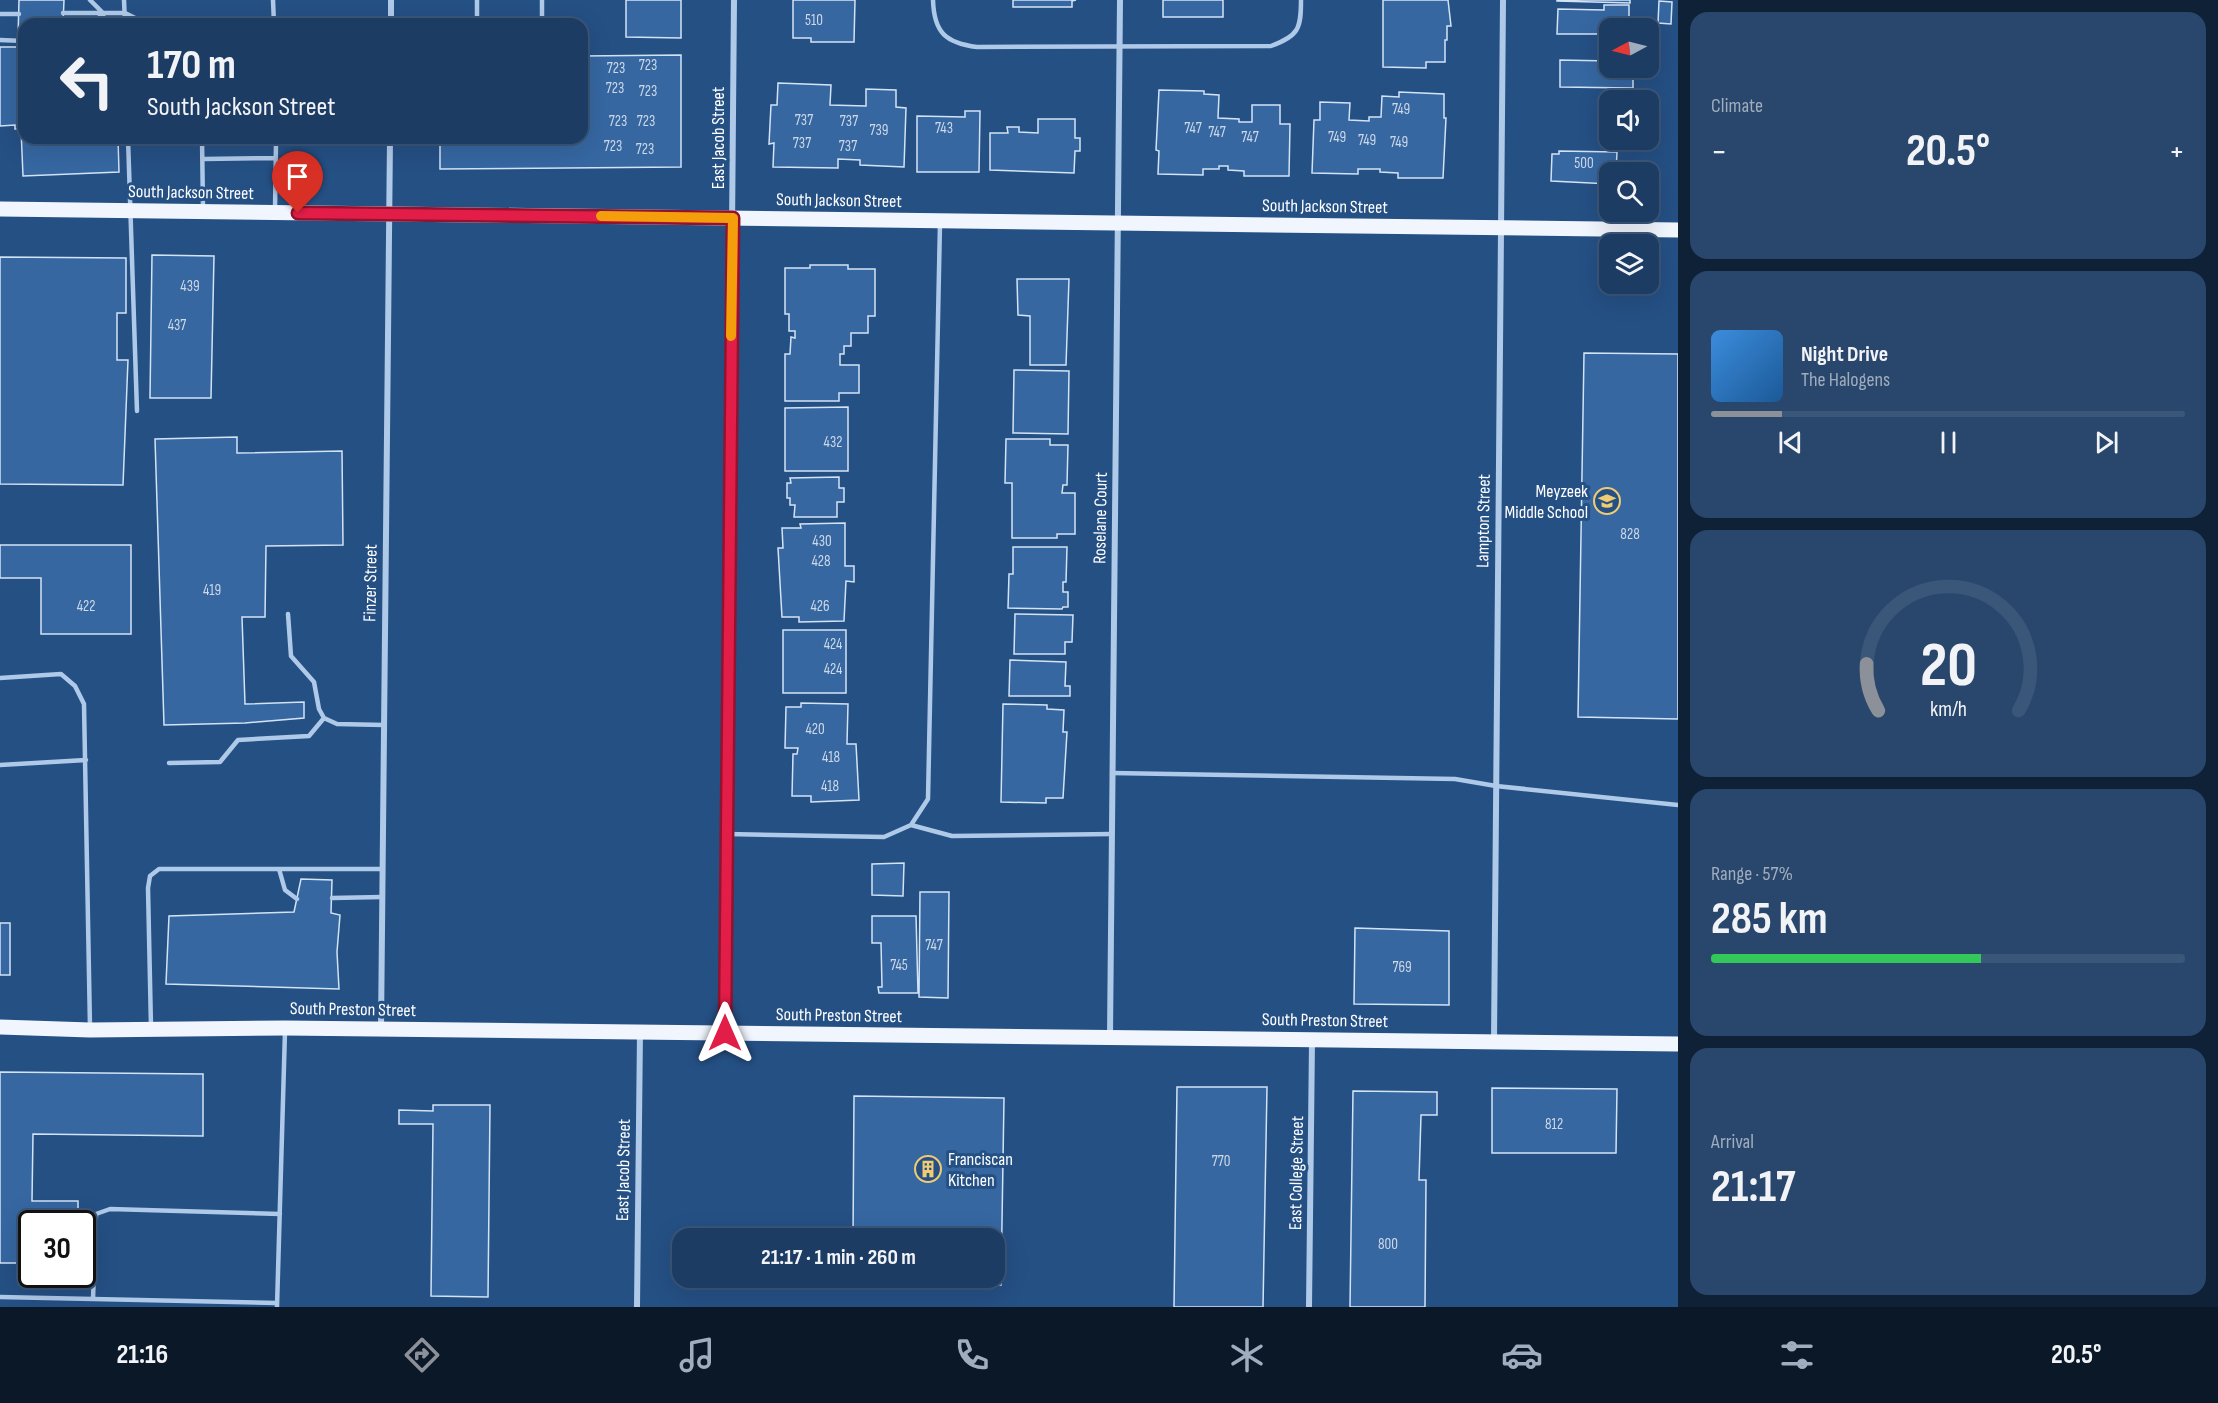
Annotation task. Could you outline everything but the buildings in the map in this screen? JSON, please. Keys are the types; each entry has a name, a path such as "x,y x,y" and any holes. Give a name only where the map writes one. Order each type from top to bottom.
{"main road":[{"name":"South Jackson Street","path":"0,209 1678,230"},
{"name":"South Preston Street","path":"0,1027 90,1030 285,1028 1678,1044"}],"street":[{"path":"391,0 391,18"},
{"name":"East Jacob Street","path":"725,1033 734,0"},
{"name":"Roselane Court","path":"1110,1037 1120,0"},
{"name":"Lampton Street","path":"1494,1042 1503,0"},
{"name":"Finzer Street","path":"381,1029 390,144"},
{"name":"East Jacob Street","path":"637,1307 640,1032"},
{"name":"East College Street","path":"1309,1307 1312,1040"}],"lane":[{"path":"90,0 104,14"},
{"path":"124,0 125,18"},
{"path":"273,0 274,18"},
{"path":"477,0 477,18"},
{"path":"542,0 542,18"},
{"path":"933,0 936,22 944,36 957,45 977,47 1271,46 1285,41 1296,33 1301,21 1301,0"},
{"path":"63,13 125,13 135,18"},
{"path":"0,14 18,14"},
{"path":"98,18 104,14"},
{"path":"0,40 18,40"},
{"path":"128,144 137,411"},
{"path":"202,144 203,211"},
{"path":"275,212 276,144"},
{"path":"203,159 276,158"},
{"path":"727,834 884,837 911,825 928,799 940,221"},
{"path":"288,614 291,656 314,682 319,709 324,718 337,724 384,725"},
{"path":"0,678 61,674 75,686 84,704 90,1030"},
{"path":"169,763 220,762 238,740 309,736 324,718"},
{"path":"0,765 86,760"},
{"path":"1112,772 1455,778 1496,786 1678,805"},
{"path":"911,825 952,836 1112,834"},
{"path":"151,1030 150,876 159,868 383,869"},
{"path":"279,869 285,890 297,899"},
{"path":"332,898 382,897"},
{"path":"0,1297 277,1305 285,1028"},
{"path":"93,1299 96,1214 110,1209 280,1214"}],"slow traffic":[{"path":"601,216 733,218 731,336"}],"place":[{"name":"Meyzeek Middle School","path":"1607,501"},
{"name":"Franciscan Kitchen","path":"928,1169"}],"route":[{"path":"298,213 733,218 725,1033"}]}
